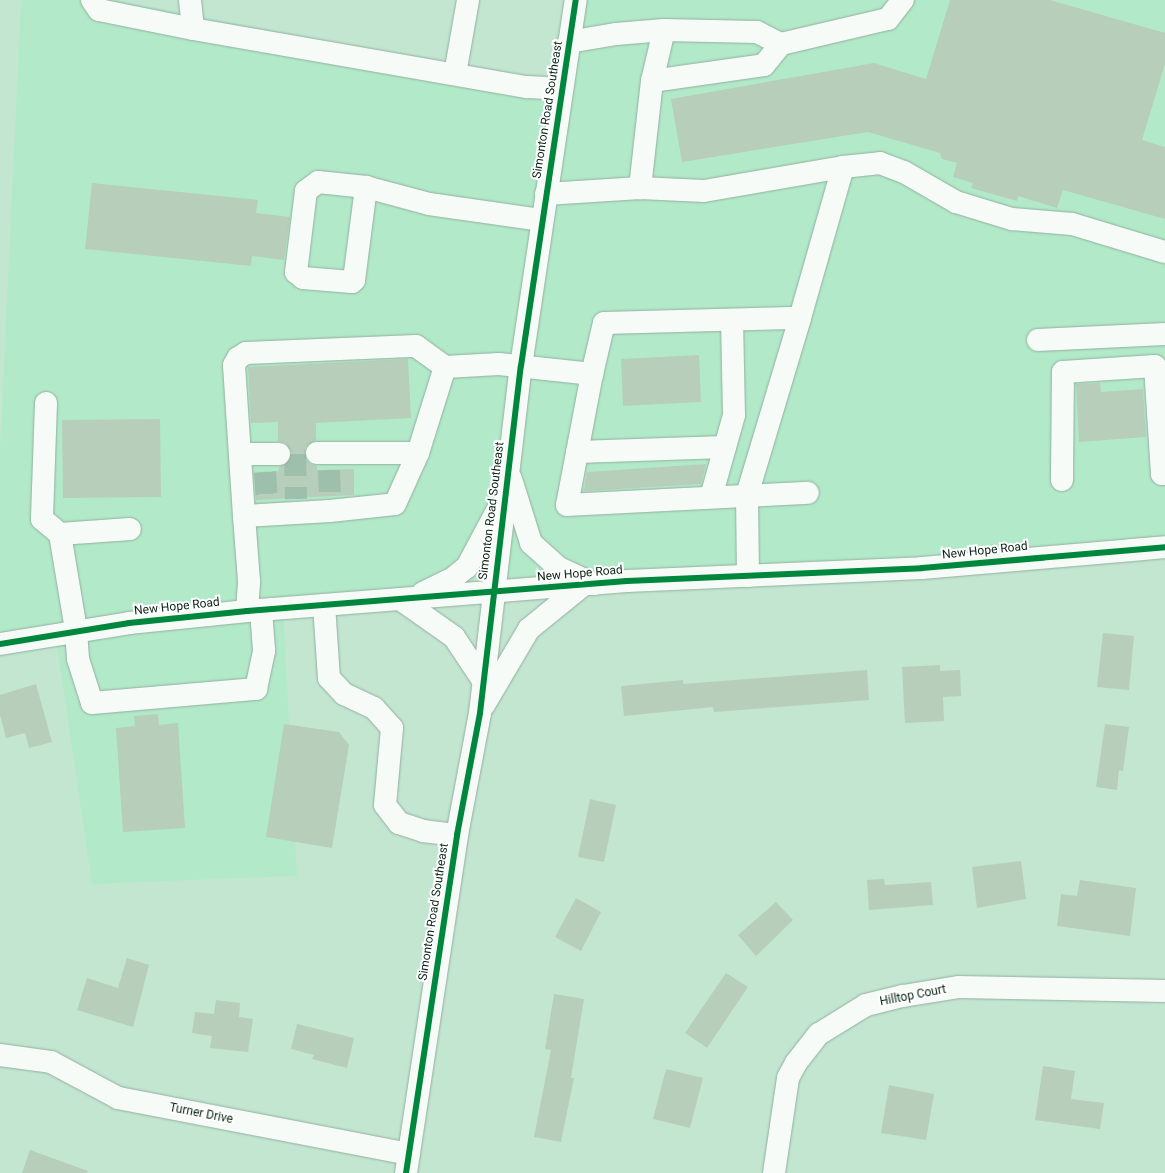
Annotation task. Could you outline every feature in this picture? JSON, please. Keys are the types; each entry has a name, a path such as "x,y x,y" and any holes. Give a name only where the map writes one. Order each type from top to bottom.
{"street":[{"path":"92,0 99,10 193,29 527,87 562,89"},
{"path":"190,0 193,29"},
{"path":"454,74 468,0"},
{"name":"Simonton Road Southeast","path":"408,1164 457,835 480,713 520,366 576,0"},
{"path":"652,81 764,65 781,44 888,18 904,0"},
{"path":"640,188 652,81 664,30"},
{"path":"569,42 616,34 664,30 756,32 781,44"},
{"path":"546,194 640,188 704,191 843,167 880,163 904,172 956,202 1012,219 1072,224 1165,252"},
{"path":"748,576 747,495 843,167"},
{"path":"366,187 354,280 352,282 303,278 296,272 304,200 306,191 318,182 366,187 405,200 542,220"},
{"path":"800,318 604,323 592,374 567,505 808,493"},
{"path":"711,497 734,415 732,320"},
{"path":"1038,340 1165,334"},
{"path":"1133,368 1134,336"},
{"path":"46,403 42,519 60,534 76,630 78,659 92,703 193,696 256,689 264,650 249,581 234,365 238,358 246,353 416,346 445,367 499,364 592,374"},
{"path":"1062,480 1063,372 1155,366 1164,474"},
{"path":"244,516 267,507 330,504 395,504 418,453 445,367"},
{"path":"577,452 725,447"},
{"path":"325,459 418,453"},
{"path":"241,454 269,460"},
{"path":"480,713 529,629 588,585 559,568 531,543 509,472"},
{"path":"484,682 454,637 406,599 452,579 467,567 506,495"},
{"path":"60,534 130,529"},
{"name":"New Hope Road","path":"0,644 76,630 324,605 588,585 628,580 922,568 1165,547"},
{"path":"324,605 329,678 344,694 374,708 392,728 385,805 399,823 422,832 457,835"},
{"name":"Hilltop Court","path":"774,1173 788,1078 796,1064 819,1034 866,1006 903,996 959,987 1165,991"},
{"name":"Turner Drive","path":"0,1055 51,1062 118,1098 408,1164"}],"shaded area":[{"path":"21,0 115,0 552,85 570,0 1165,0 1165,555 470,579 283,606 297,876 92,884 56,639 0,647 0,449"}],"building":[{"path":"950,0 1050,0 1165,33 1165,64 1142,140 1165,147 1165,219 1063,190 1057,208 1018,196 1017,201 971,188 973,183 953,177 957,163 942,159 940,153 868,132 682,162 671,99 874,63 926,79"},
{"path":"92,183 258,200 256,213 290,217 284,260 252,256 251,266 85,249"},
{"path":"699,355 701,402 623,406 621,359"},
{"path":"408,359 411,418 316,423 316,440 305,447 305,459 310,464 317,466 317,470 354,469 354,495 256,500 254,472 279,471 279,467 290,461 292,454 286,443 278,441 278,422 251,423 248,367"},
{"path":"1100,383 1101,392 1143,389 1146,437 1079,442 1076,384"},
{"path":"160,419 161,497 63,498 62,420"},
{"path":"706,464 701,484 584,491 587,472"},
{"path":"1103,633 1134,636 1129,690 1097,687"},
{"path":"940,665 940,671 960,670 961,696 943,697 944,721 905,723 902,667"},
{"path":"867,670 869,700 714,712 713,707 624,716 621,686 683,680 683,684"},
{"path":"36,684 52,742 29,748 25,733 6,738 0,715 0,695"},
{"path":"158,714 159,725 178,723 185,828 123,832 116,728 135,726 134,716"},
{"path":"284,724 339,732 349,745 332,848 266,837"},
{"path":"1105,724 1129,727 1123,771 1119,770 1117,790 1096,787"},
{"path":"590,799 616,805 604,862 578,857"},
{"path":"1021,861 1026,899 977,908 972,867"},
{"path":"884,879 885,885 931,882 933,905 869,910 867,880"},
{"path":"1080,880 1136,888 1130,936 1057,926 1061,894 1077,896"},
{"path":"576,898 601,912 581,951 555,937"},
{"path":"776,902 793,920 756,956 738,935"},
{"path":"127,958 149,965 133,1027 77,1010 87,978 118,988"},
{"path":"726,973 748,987 707,1048 685,1033"},
{"path":"554,994 584,999 571,1078 574,1078 561,1142 534,1137 551,1050 545,1049"},
{"path":"216,1000 240,1003 239,1017 253,1019 248,1052 210,1048 212,1036 192,1033 195,1012 214,1014"},
{"path":"297,1024 354,1038 347,1068 312,1059 314,1055 291,1049"},
{"path":"1043,1066 1075,1071 1071,1099 1104,1103 1100,1129 1035,1120"},
{"path":"666,1069 703,1078 690,1128 653,1119"},
{"path":"889,1085 934,1094 926,1140 881,1133"},
{"path":"30,1150 88,1171 87,1173 22,1173"}],"tunnel":[{"path":"295,454 296,499"},
{"path":"329,470 330,498"},
{"path":"265,472 267,500"}],"cycle path":[{"path":"406,1173 457,835 480,713 521,366 576,0"},
{"path":"0,644 129,623 247,611 627,581 922,568 1165,547"}]}
